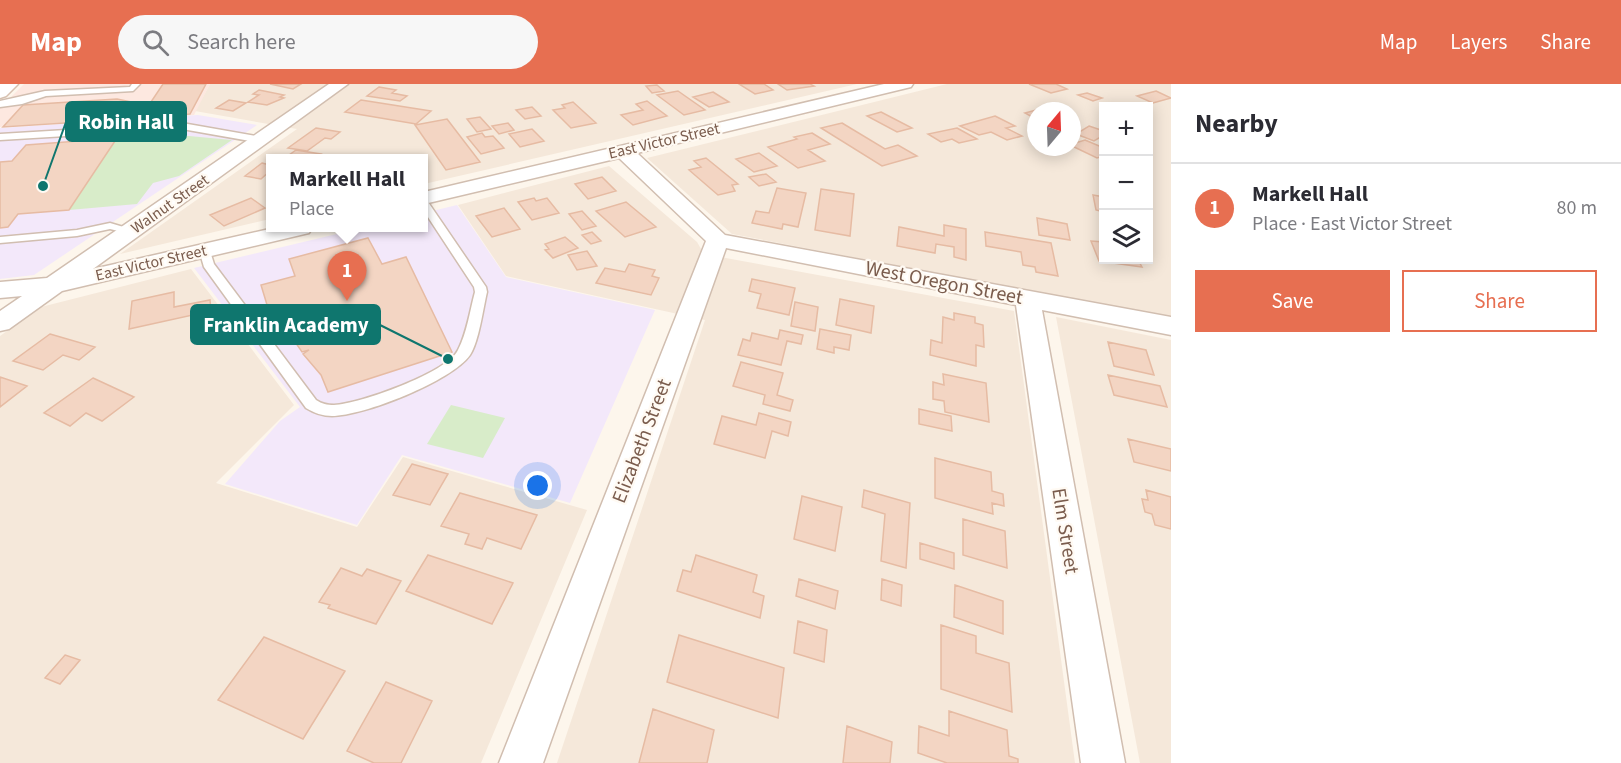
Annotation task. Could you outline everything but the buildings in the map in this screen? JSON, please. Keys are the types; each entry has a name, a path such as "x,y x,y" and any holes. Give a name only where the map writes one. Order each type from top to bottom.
{"main road":[{"path":"0,92 9,84"}],"street":[{"name":"Walnut Street","path":"0,323 340,84"},
{"name":"East Victor Street","path":"428,197 905,84"},
{"path":"623,151 718,240"},
{"name":"East Victor Street","path":"0,290 55,285 284,232"},
{"name":"West Oregon Street","path":"718,240 1171,326"},
{"name":"Elizabeth Street","path":"521,763 718,240"},
{"name":"Elm Street","path":"1028,299 1102,763"}],"lane":[{"path":"0,104 45,94 133,89 136,84"},
{"path":"0,137 182,126 261,140"},
{"path":"205,250 208,264 311,404 320,410 346,409 439,376 462,357 481,292 480,287 428,211"},
{"path":"0,240 77,233 110,226 131,231"}],"shaded area":[{"path":"24,84 210,84 194,115 0,127 0,108"},
{"path":"210,84 857,84 428,183 428,154 266,154 266,220 120,254 297,129 195,111"},
{"path":"947,84 1171,84 1171,318 732,234 647,158"},
{"path":"198,115 257,125 34,275 0,279 0,128"},
{"path":"609,166 697,242 704,254 1014,311 1075,763 557,763 705,320 506,276 458,205"},
{"path":"457,205 506,277 655,310 570,503 402,455 357,525 225,484 280,421 300,407 194,268 345,232 428,232 428,212"},
{"path":"191,269 294,405 216,483 357,527 403,457 587,510 481,763 0,763 0,336 41,307"},
{"path":"1056,317 1171,340 1171,763 1140,763"}],"green space":[{"path":"189,136 232,140 179,176 153,183 137,204 69,210 117,138"},
{"path":"451,405 505,418 483,458 427,444"}],"place":[{"name":"Robin Hall","path":"43,186"},
{"name":"Markell Hall","path":"347,301"},
{"name":"Franklin Academy","path":"448,359"}]}
